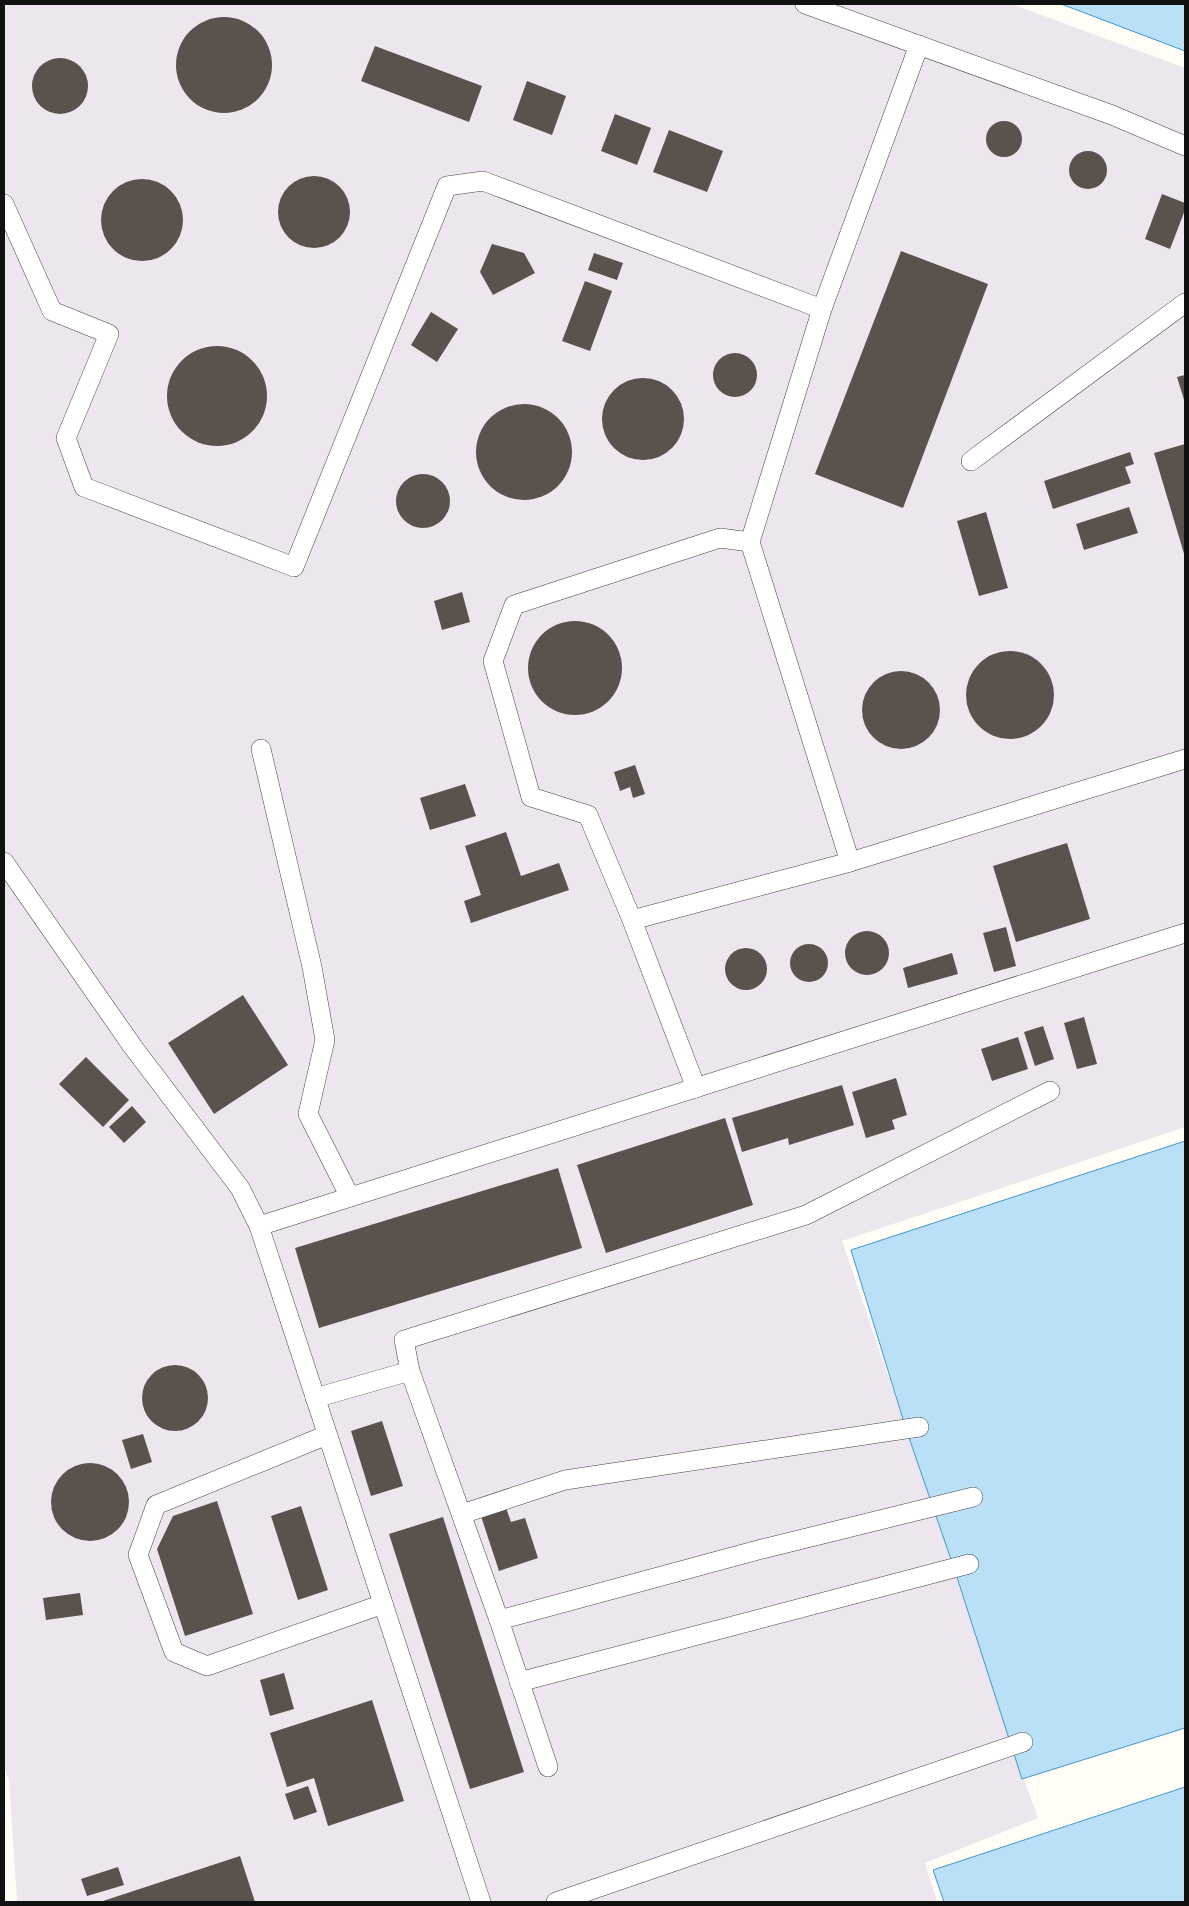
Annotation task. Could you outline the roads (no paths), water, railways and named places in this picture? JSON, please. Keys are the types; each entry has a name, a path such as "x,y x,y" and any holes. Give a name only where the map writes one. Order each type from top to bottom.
{"lane":[{"path":"805,4 1112,115 1185,146"},
{"path":"850,862 750,542 822,309 919,45"},
{"path":"4,204 52,311 109,334 66,438 84,487 294,567 447,186 483,181 822,309"},
{"path":"970,461 1185,303"},
{"path":"696,1088 632,920 588,815 531,797 493,661 514,605 720,538 750,542"},
{"path":"261,749 312,967 325,1040 308,1114 350,1197"},
{"path":"632,920 850,862 1185,759"},
{"path":"4,862 133,1047 240,1188 259,1226 481,1902"},
{"path":"259,1226 1185,933"},
{"path":"548,1767 499,1620 410,1371 404,1340 806,1215 1050,1092"},
{"path":"315,1398 410,1371"},
{"path":"462,1514 565,1480 919,1427"},
{"path":"328,1435 156,1505 138,1555 174,1652 207,1666 383,1604"},
{"path":"499,1620 762,1549 973,1497"},
{"path":"519,1682 969,1564"},
{"path":"556,1902 1023,1742"}],"water":[{"path":"1061,4 1185,4 1185,51"},
{"path":"1185,1141 1185,1728 1022,1779 954,1568 906,1429 851,1250"},
{"path":"1185,1787 1185,1902 944,1902 933,1870"}]}
